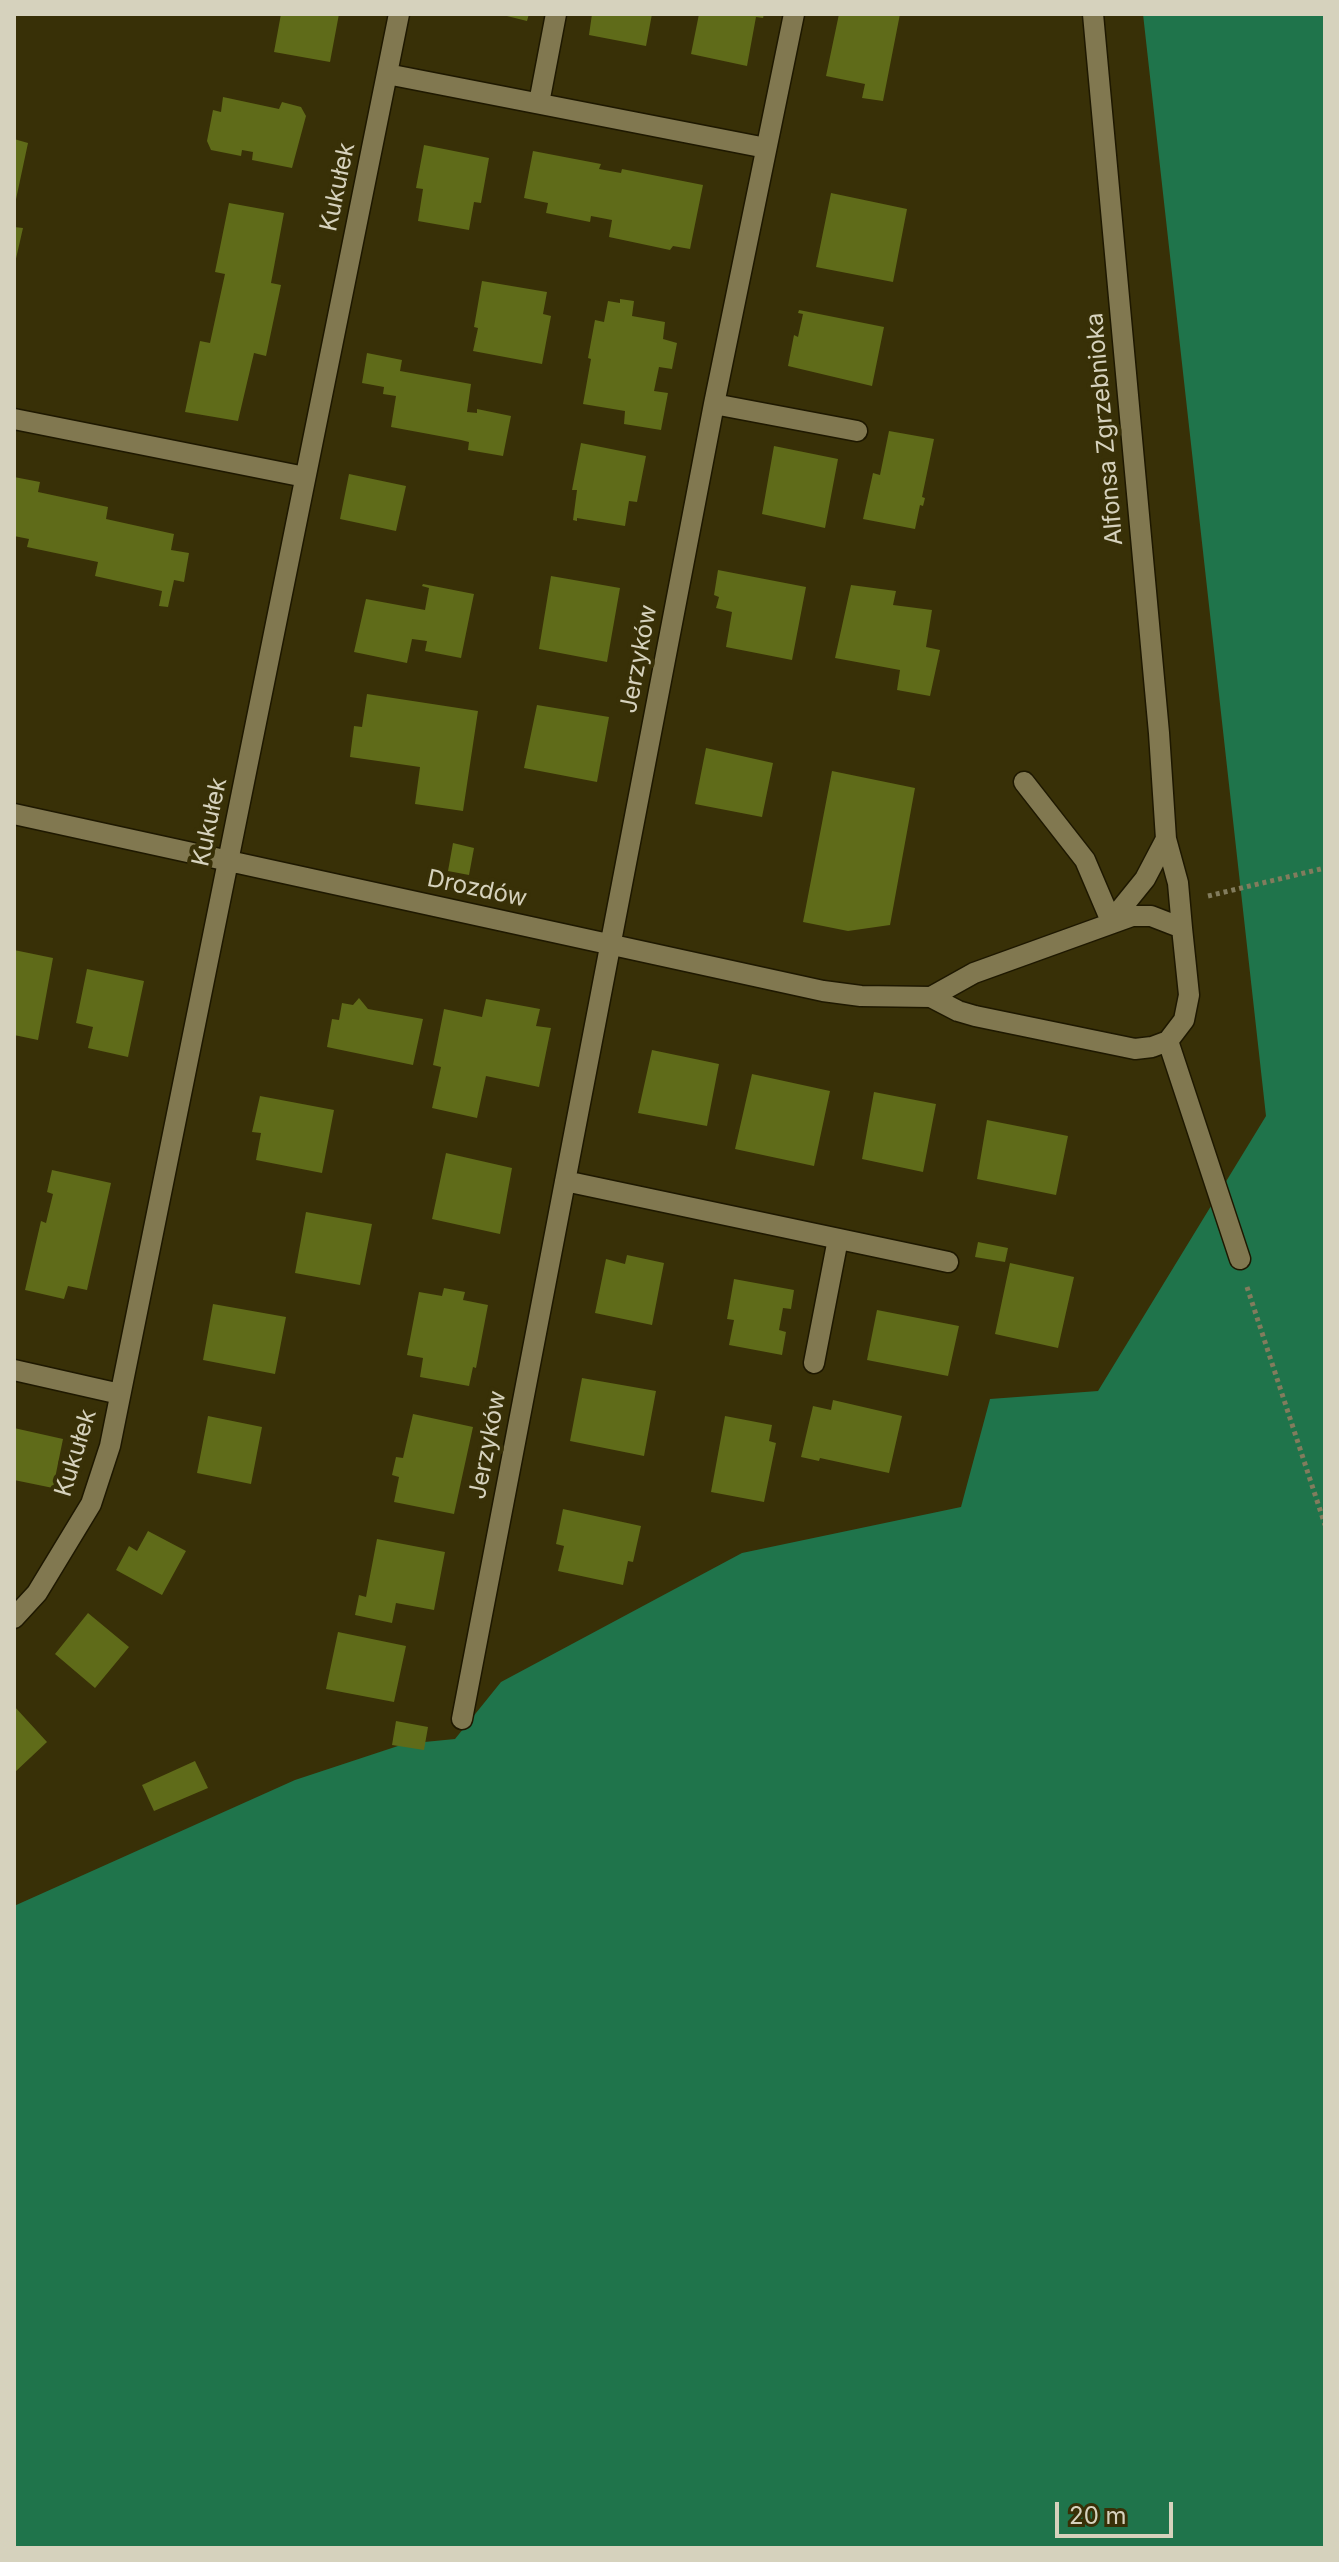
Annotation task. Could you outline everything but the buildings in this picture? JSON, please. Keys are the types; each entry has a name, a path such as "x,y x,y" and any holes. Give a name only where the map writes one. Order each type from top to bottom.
{"street":[{"name":"Kukułek","path":"14,1618 37,1593 91,1504 110,1446 399,14"},
{"path":"539,103 556,14"},
{"name":"Jerzyków","path":"462,1719 714,404 794,14"},
{"name":"Alfonsa Zgrzebnioka","path":"1093,14 1166,839 1178,883 1182,928"},
{"path":"387,74 766,148"},
{"path":"714,404 857,431"},
{"path":"14,419 305,477"},
{"path":"1024,782 1085,860 1111,921"},
{"name":"Drozdów","path":"14,814 842,994 931,997 975,1016 1135,1049 1168,1041"},
{"path":"1111,921 1145,879 1166,839"},
{"path":"931,997 974,973 1111,921 1151,916 1182,928 1189,995 1184,1020 1168,1041 1240,1259"},
{"path":"565,1181 948,1262"},
{"path":"814,1363 838,1239"},
{"path":"14,1370 120,1394"}],"path":[{"path":"1180,900 1325,868"},
{"path":"1240,1259 1325,1525"}],"green space":[{"path":"1143,14 1325,14 1325,2548 14,2548 14,1906 295,1780 404,1744 455,1739 501,1682 742,1553 961,1507 990,1399 1098,1391 1266,1116"}]}
